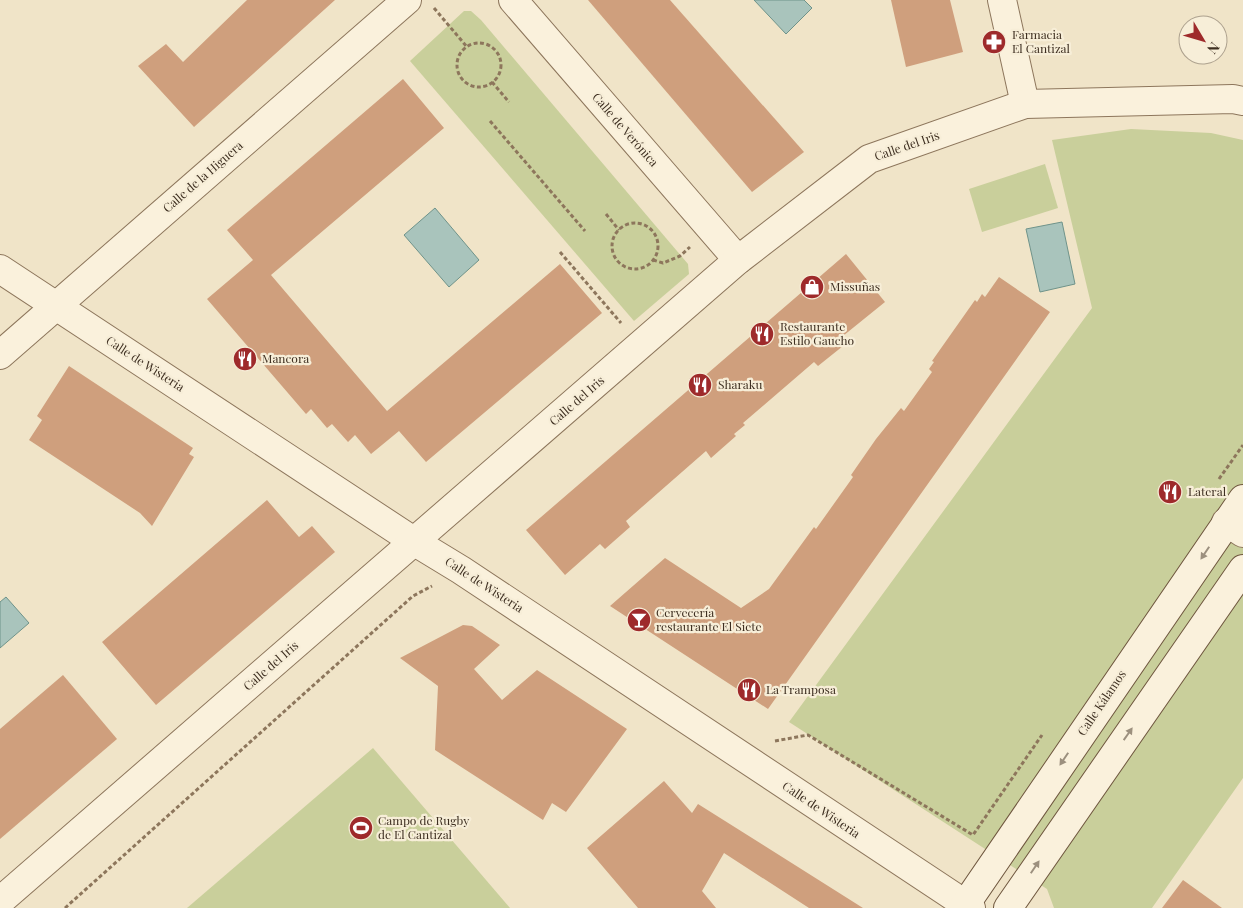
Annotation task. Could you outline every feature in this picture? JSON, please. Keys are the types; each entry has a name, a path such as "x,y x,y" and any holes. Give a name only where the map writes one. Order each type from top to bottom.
{"street":[{"name":"Calle de la Higuera","path":"0,355 407,0"},
{"name":"Calle de Verónica","path":"513,0 738,260"},
{"path":"1002,0 1025,104"},
{"name":"Calle del Iris","path":"0,901 738,260 869,159 1025,104 1233,99 1243,101"},
{"name":"Calle de Wisteria","path":"0,269 415,542 461,570 966,907"},
{"name":"Calle Kálamos","path":"966,907 1235,528 1243,499"},
{"path":"1008,908 1243,570"}],"path":[{"path":"433,7 467,47"},
{"path":"483,44 489,46 497,53 500,58 500,70 492,82 484,87 477,87 464,82 460,77 457,71 458,58 467,47 483,44"},
{"path":"492,82 509,102"},
{"path":"490,121 585,231"},
{"path":"606,214 619,230"},
{"path":"634,223 646,226 654,234 658,245 655,257 644,268 636,269 622,265 612,253 613,238 619,230 623,226 634,223"},
{"path":"653,260 663,263 680,256 711,229"},
{"path":"560,252 640,345"}],"green space":[{"path":"464,11 471,11 481,20 688,264 689,274 634,321 410,61"},
{"path":"1131,129 1211,133 1243,140 1243,778 1152,908 1054,908 1047,889 789,722 1092,308 1052,140"},
{"path":"1045,164 1058,208 982,232 969,189"},
{"name":"Campo de Rugby de El Cantizal","path":"373,748 510,908 187,908"}],"water":[{"path":"754,0 804,0 812,8 786,34"},
{"path":"435,208 479,260 449,287 404,235"},
{"path":"1062,222 1075,284 1040,292 1026,229"},
{"path":"6,597 29,623 0,648 0,602"}],"building":[{"path":"247,0 335,0 194,127 138,66 166,44 183,62"},
{"path":"588,0 670,0 804,152 752,192"},
{"path":"891,0 950,0 963,52 906,67"},
{"path":"403,79 444,128 271,275 387,411 560,264 602,313 426,462 399,431 371,454 355,435 348,442 332,424 327,428 311,409 306,414 207,299 253,260 227,230"},
{"path":"846,254 885,302 838,340 843,346 818,366 814,362 743,423 745,425 734,434 736,436 711,458 706,451 626,521 630,527 605,549 600,544 565,575 526,530"},
{"path":"999,277 1050,312 768,709 610,606 665,558 741,608 769,589 814,527 816,529 853,477 851,475 876,439 901,408 904,411 932,372 929,369 934,362 932,361 975,300 977,302 982,294 985,297"},
{"path":"69,366 193,448 189,454 194,457 152,526 140,513 29,440 42,420 37,416"},
{"path":"267,500 299,537 312,526 335,552 156,705 102,642"},
{"path":"463,625 472,626 500,645 474,669 502,700 537,670 627,729 566,812 552,803 543,820 435,750 438,686 400,658"},
{"path":"63,675 117,739 0,839 0,729"},
{"path":"664,781 692,813 698,804 863,908 809,908 724,853 702,891 716,908 638,908 587,848"},
{"path":"1183,880 1222,908 1162,908"}],"place":[{"name":"Farmacia El Cantizal","path":"994,42"},
{"name":"Missuñas","path":"812,287"},
{"name":"Restaurante Estilo Gaucho","path":"762,334"},
{"name":"Mancora","path":"245,359"},
{"name":"Sharaku","path":"700,385"},
{"name":"Lateral","path":"1170,492"},
{"name":"Cervecería restaurante El Siete","path":"639,620"},
{"name":"La Tramposa","path":"749,690"},
{"name":"Campo de Rugby de El Cantizal","path":"361,828"}]}
